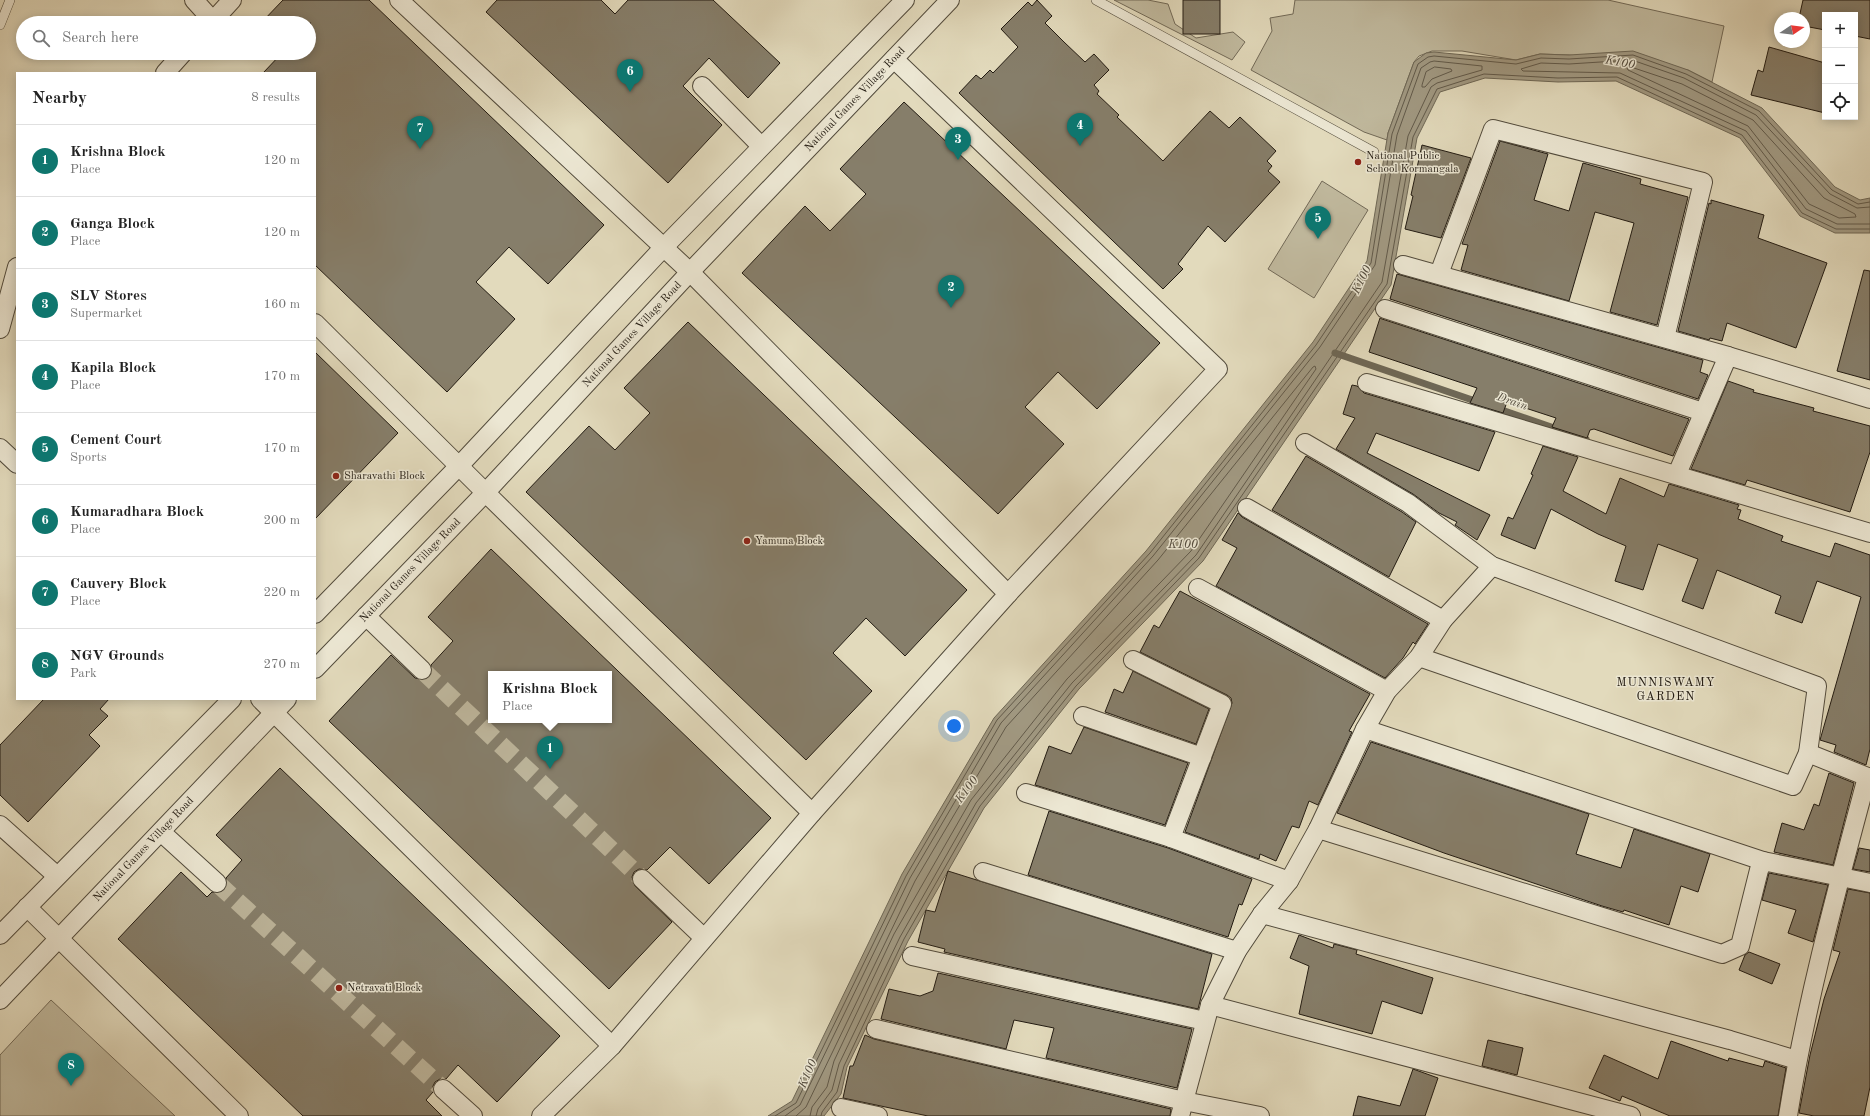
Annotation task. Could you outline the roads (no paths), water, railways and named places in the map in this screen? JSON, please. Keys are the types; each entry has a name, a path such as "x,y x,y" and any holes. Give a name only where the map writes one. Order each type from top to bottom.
{"street":[{"path":"194,0 207,16"},
{"path":"217,16 232,0"},
{"path":"399,0 690,272 1008,594"},
{"path":"316,613 459,466 663,248 761,146 905,0"},
{"name":"National Games Village Road","path":"316,669 486,492 690,272 950,0"},
{"path":"541,1116 612,1046 812,813 1008,594 1218,369 894,59"},
{"path":"166,72 177,60"},
{"path":"702,86 761,146"},
{"path":"1439,274 1493,129 1703,182 1666,338"},
{"path":"1403,265 1666,338 1870,399"},
{"path":"0,329 16,271"},
{"path":"1385,309 1703,412"},
{"path":"316,324 812,813"},
{"path":"1677,474 1728,356"},
{"path":"1367,383 1677,474 1870,533"},
{"path":"1305,442 1408,503 1492,566 1817,686 1808,752 1793,786 1419,657"},
{"path":"0,448 16,463"},
{"path":"1246,508 1443,620"},
{"path":"1182,1109 1207,1013 1237,950 1262,914 1289,881 1318,829 1365,729 1387,691 1419,657 1443,620 1492,566"},
{"path":"1198,588 1387,691"},
{"path":"366,616 422,670"},
{"path":"1133,660 1222,704 1171,838"},
{"path":"0,935 231,700"},
{"path":"261,700 612,1046"},
{"name":"National Games Village Road","path":"0,1000 286,700"},
{"path":"1083,716 1202,757"},
{"path":"1365,729 1763,861 1870,883"},
{"path":"1788,1116 1797,1060 1840,877 1869,778 1808,752"},
{"path":"1026,793 1171,838 1289,881"},
{"path":"0,825 57,876"},
{"path":"1318,829 1722,954 1740,946 1759,870 1763,861"},
{"path":"160,832 217,883"},
{"path":"982,872 1237,950"},
{"path":"642,879 704,938"},
{"path":"27,908 239,1116"},
{"path":"1262,914 1730,1040 1797,1060"},
{"path":"912,956 1207,1013 1631,1116"},
{"path":"876,1029 1182,1109 1260,1116"},
{"path":"443,1088 473,1116"},
{"path":"841,1108 878,1116"}],"lane":[{"path":"0,25 10,0"},
{"path":"1096,0 1374,152"}],"water":[{"name":"K100","path":"1633,51 1688,70 1762,108 1835,187 1860,200 1870,198 1870,233 1835,233 1800,216 1740,138 1616,81 1558,82 1485,78 1440,92 1417,138 1391,285 1203,561 1079,689 984,808 908,941 847,1067 841,1094 824,1116 768,1116 792,1101 902,874 994,718 1146,551 1313,342 1367,261 1388,133 1414,62 1426,53 1434,52 1516,60 1540,54 1569,55"}],"waterway":[{"name":"Drain","path":"1335,353 1481,403"},
{"name":"Drain","path":"1496,408 1586,439"}],"tunnel":[{"path":"422,670 642,879"},
{"path":"217,883 443,1089"}],"place":[{"name":"Kumaradhara Block","path":"630,92"},
{"name":"Kapila Block","path":"1080,146"},
{"name":"Cauvery Block","path":"420,149"},
{"name":"SLV Stores","path":"958,160"},
{"name":"National Public School Kormangala","path":"1358,162"},
{"name":"Cement Court","path":"1318,239"},
{"name":"Ganga Block","path":"951,308"},
{"name":"Sharavathi Block","path":"336,476"},
{"name":"Yamuna Block","path":"747,541"},
{"name":"Krishna Block","path":"550,769"},
{"name":"Netravati Block","path":"339,988"},
{"name":"NGV Grounds","path":"71,1086"}],"district":[{"name":"MUNNISWAMY GARDEN","path":"1666,690"}]}
